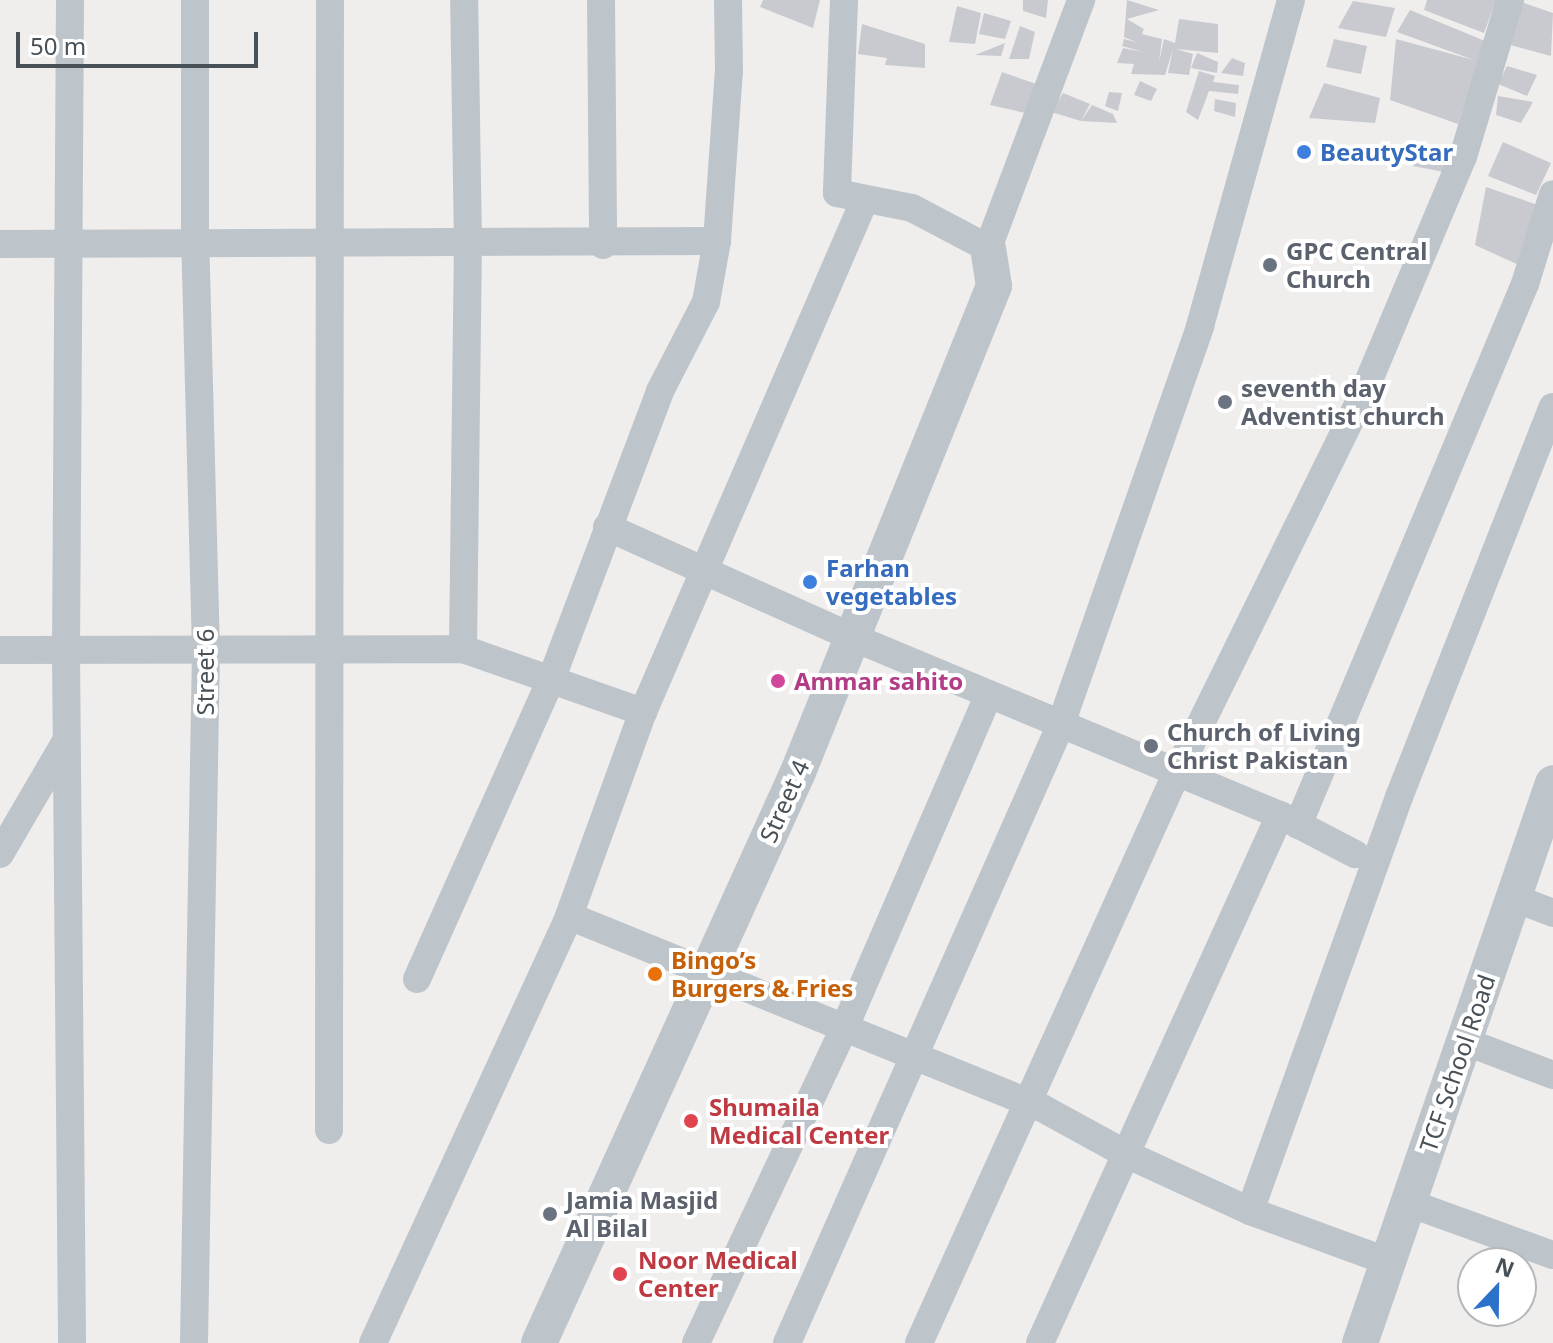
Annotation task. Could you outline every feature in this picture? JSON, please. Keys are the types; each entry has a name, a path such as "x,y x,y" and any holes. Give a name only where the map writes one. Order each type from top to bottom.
{"street":[{"path":"70,0 73,245 66,651 72,1343"},
{"name":"Street 6","path":"194,1343 206,652 195,245 195,0"},
{"path":"329,1130 332,652 330,0"},
{"path":"463,649 468,245 464,0"},
{"path":"601,0 603,245"},
{"path":"417,979 551,680 660,391 706,302 717,241 729,71 728,0"},
{"path":"844,0 837,193 912,208 988,248 1081,0"},
{"path":"787,1343 917,1058 1061,724 1200,326 1291,0"},
{"path":"919,1343 1177,772 1364,392 1463,157 1510,0"},
{"path":"1040,1343 1126,1154 1289,820 1525,284 1553,194"},
{"path":"373,1343 569,916 643,712 865,199"},
{"path":"0,244 603,245 717,241"},
{"name":"Street 4","path":"539,1343 706,974 852,637 994,286 988,248"},
{"path":"1250,1211 1399,797 1553,407"},
{"path":"607,527 852,637 1289,820 1355,854"},
{"path":"0,650 332,652 463,649 643,712"},
{"path":"696,1343 844,1029 989,694"},
{"path":"0,854 67,740"},
{"name":"TCF School Road","path":"1360,1343 1553,783"},
{"path":"1514,898 1553,913"},
{"path":"569,916 706,974 1029,1102 1126,1154 1250,1211 1389,1262"},
{"path":"1464,1041 1553,1075"},
{"path":"1409,1203 1553,1255"}],"building":[{"path":"763,0 820,0 813,28 760,7"},
{"path":"1023,0 1048,0 1046,18 1023,11"},
{"path":"1127,0 1159,10 1127,19 1144,29 1142,34 1162,39 1159,62 1164,39 1175,43 1179,19 1218,24 1218,53 1176,49 1193,54 1189,75 1168,73 1173,49 1165,75 1131,74 1134,64 1117,63 1123,48 1143,52 1122,46 1124,39 1136,42 1124,37"},
{"path":"1427,0 1496,0 1484,33 1424,10"},
{"path":"1353,1 1395,8 1386,37 1338,28"},
{"path":"1521,2 1553,13 1551,56 1510,45"},
{"path":"957,6 981,13 975,44 949,42"},
{"path":"1410,10 1485,41 1458,124 1390,100 1396,39 1474,60 1397,32"},
{"path":"984,13 1011,21 1005,39 979,34"},
{"path":"862,24 925,44 925,68 885,65 887,58 858,54"},
{"path":"1020,26 1035,32 1029,59 1009,59"},
{"path":"1334,39 1367,46 1361,74 1326,67"},
{"path":"1005,43 1001,56 975,55"},
{"path":"1197,53 1218,62 1217,73 1191,68"},
{"path":"1232,58 1245,63 1243,76 1221,73"},
{"path":"1507,66 1537,75 1527,96 1498,84"},
{"path":"1199,71 1215,76 1213,82 1239,85 1238,94 1209,91 1198,120 1186,112"},
{"path":"1002,72 1045,87 1034,115 990,105"},
{"path":"1140,81 1157,89 1151,101 1134,95"},
{"path":"1324,83 1380,98 1375,123 1309,118"},
{"path":"1109,92 1122,93 1118,111 1105,106"},
{"path":"1063,93 1090,104 1081,121 1051,112"},
{"path":"1498,96 1533,102 1521,123 1496,115"},
{"path":"1215,99 1236,103 1235,117 1214,111"},
{"path":"1092,105 1113,114 1117,123 1081,121"},
{"path":"1503,142 1551,163 1536,195 1488,176"},
{"path":"1418,149 1454,155 1449,173 1413,166"},
{"path":"1486,187 1538,205 1521,266 1475,245"}],"place":[{"name":"BeautyStar","path":"1304,152"},
{"name":"GPC Central Church","path":"1270,265"},
{"name":"seventh day Adventist church","path":"1225,402"},
{"name":"Farhan vegetables","path":"810,582"},
{"name":"Ammar sahito","path":"778,681"},
{"name":"Church of Living Christ Pakistan","path":"1151,746"},
{"name":"Bingo’s Burgers & Fries","path":"655,974"},
{"name":"Shumaila Medical Center","path":"691,1121"},
{"name":"Jamia Masjid Al Bilal","path":"550,1214"},
{"name":"Noor Medical Center","path":"620,1274"}]}
